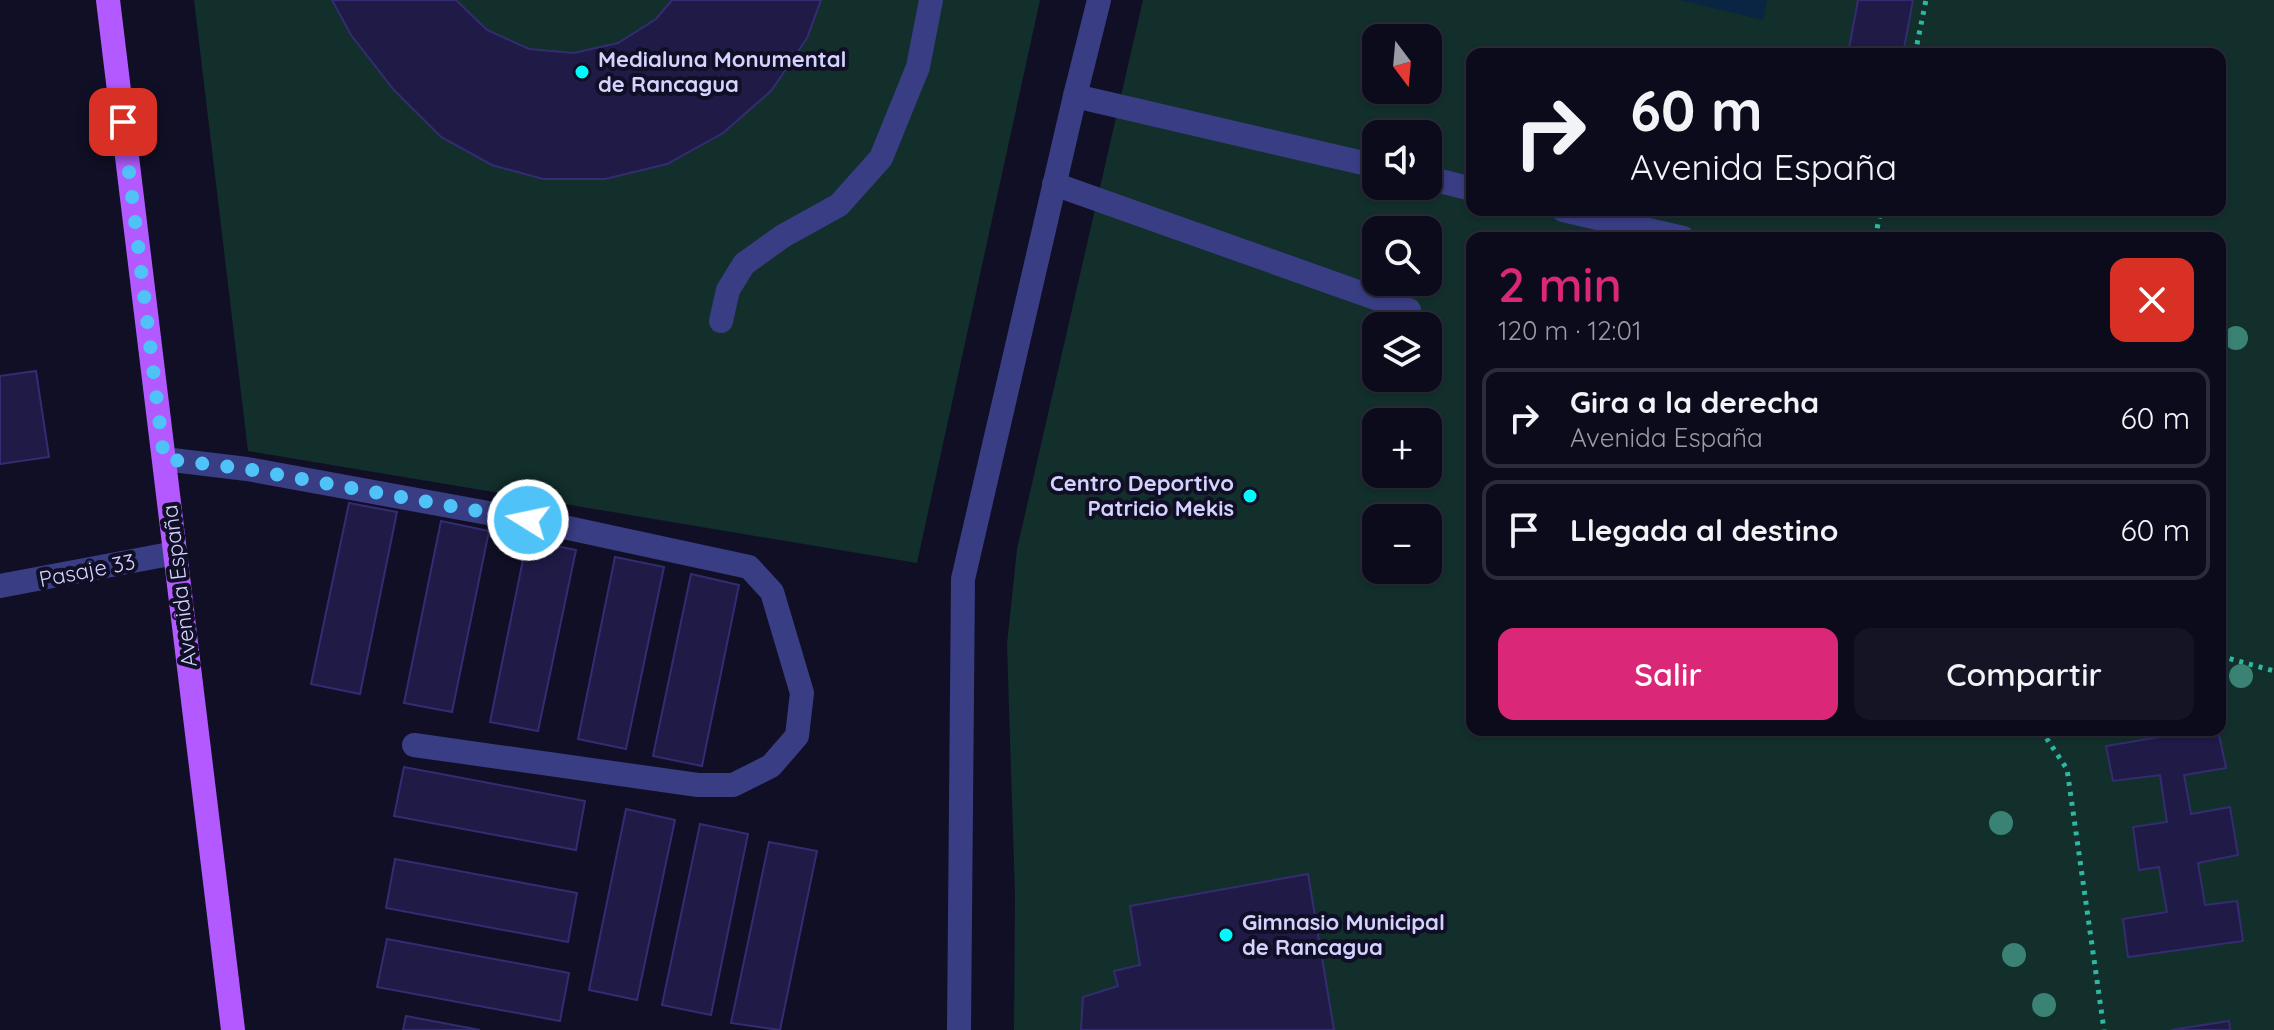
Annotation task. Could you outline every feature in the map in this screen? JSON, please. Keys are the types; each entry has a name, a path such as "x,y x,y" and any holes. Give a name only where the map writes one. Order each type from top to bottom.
{"main road":[{"name":"Avenida España","path":"108,0 233,1030"}],"street":[{"path":"721,321 728,290 744,264 783,236 839,205 881,158 918,67 931,0"},
{"path":"959,1030 963,579 1099,0"},
{"path":"1075,96 1362,163"},
{"path":"1442,182 1466,188"},
{"path":"1054,184 1409,310"},
{"path":"1589,216 1657,232"},
{"path":"164,459 247,469 544,523 749,567 772,592 802,693 797,736 771,766 733,785 698,785 414,745"},
{"name":"Pasaje 33","path":"0,586 175,553"}],"path":[{"path":"1916,48 1926,0"},
{"path":"2226,658 2274,671"},
{"path":"2045,736 2067,769 2104,1030"}],"green space":[{"path":"194,0 1040,0 917,563 248,451"},
{"name":"Centro Deportivo Patricio Mekis","path":"1143,0 2274,0 2274,1030 1014,1030 1015,895 1007,644 1017,549"}],"water":[{"path":"1680,0 1767,0 1763,20"}],"building":[{"name":"Medialuna Monumental de Rancagua","path":"332,0 456,0 487,30 529,49 574,53 618,43 656,19 672,0 821,0 807,38 771,91 723,133 667,164 605,179 543,179 492,165 441,137 394,90 351,35"},
{"path":"1858,0 1913,0 1904,48 1849,48"},
{"path":"36,371 49,457 0,464 0,376"},
{"path":"349,503 397,512 360,694 311,684"},
{"path":"441,521 489,531 452,712 404,703"},
{"path":"527,540 576,550 538,731 490,722"},
{"path":"615,557 664,567 626,749 578,739"},
{"path":"691,574 739,585 702,766 653,756"},
{"path":"2166,736 2219,736 2226,768 2184,775 2191,814 2230,807 2238,855 2198,863 2205,905 2237,901 2243,941 2128,957 2123,919 2167,912 2159,867 2139,870 2133,827 2167,822 2160,775 2113,781 2106,746"},
{"path":"404,767 585,801 576,850 394,816"},
{"path":"626,809 675,820 637,1000 589,990"},
{"path":"700,824 748,834 711,1015 662,1005"},
{"path":"769,842 817,851 780,1030 731,1023"},
{"path":"395,859 577,893 568,942 386,908"},
{"name":"Gimnasio Municipal de Rancagua","path":"1308,874 1334,1030 1081,1030 1083,997 1118,986 1114,971 1140,965 1130,906"},
{"path":"387,939 569,973 560,1021 377,987"},
{"path":"406,1016 480,1030 403,1030"},
{"path":"2229,1021 2230,1030 2171,1030"}],"place":[{"name":"Medialuna Monumental de Rancagua","path":"582,72"},
{"name":"Centro Deportivo Patricio Mekis","path":"1250,496"},
{"name":"Gimnasio Municipal de Rancagua","path":"1226,935"}],"route":[{"path":"123,122 164,459 247,469 528,520"}]}
